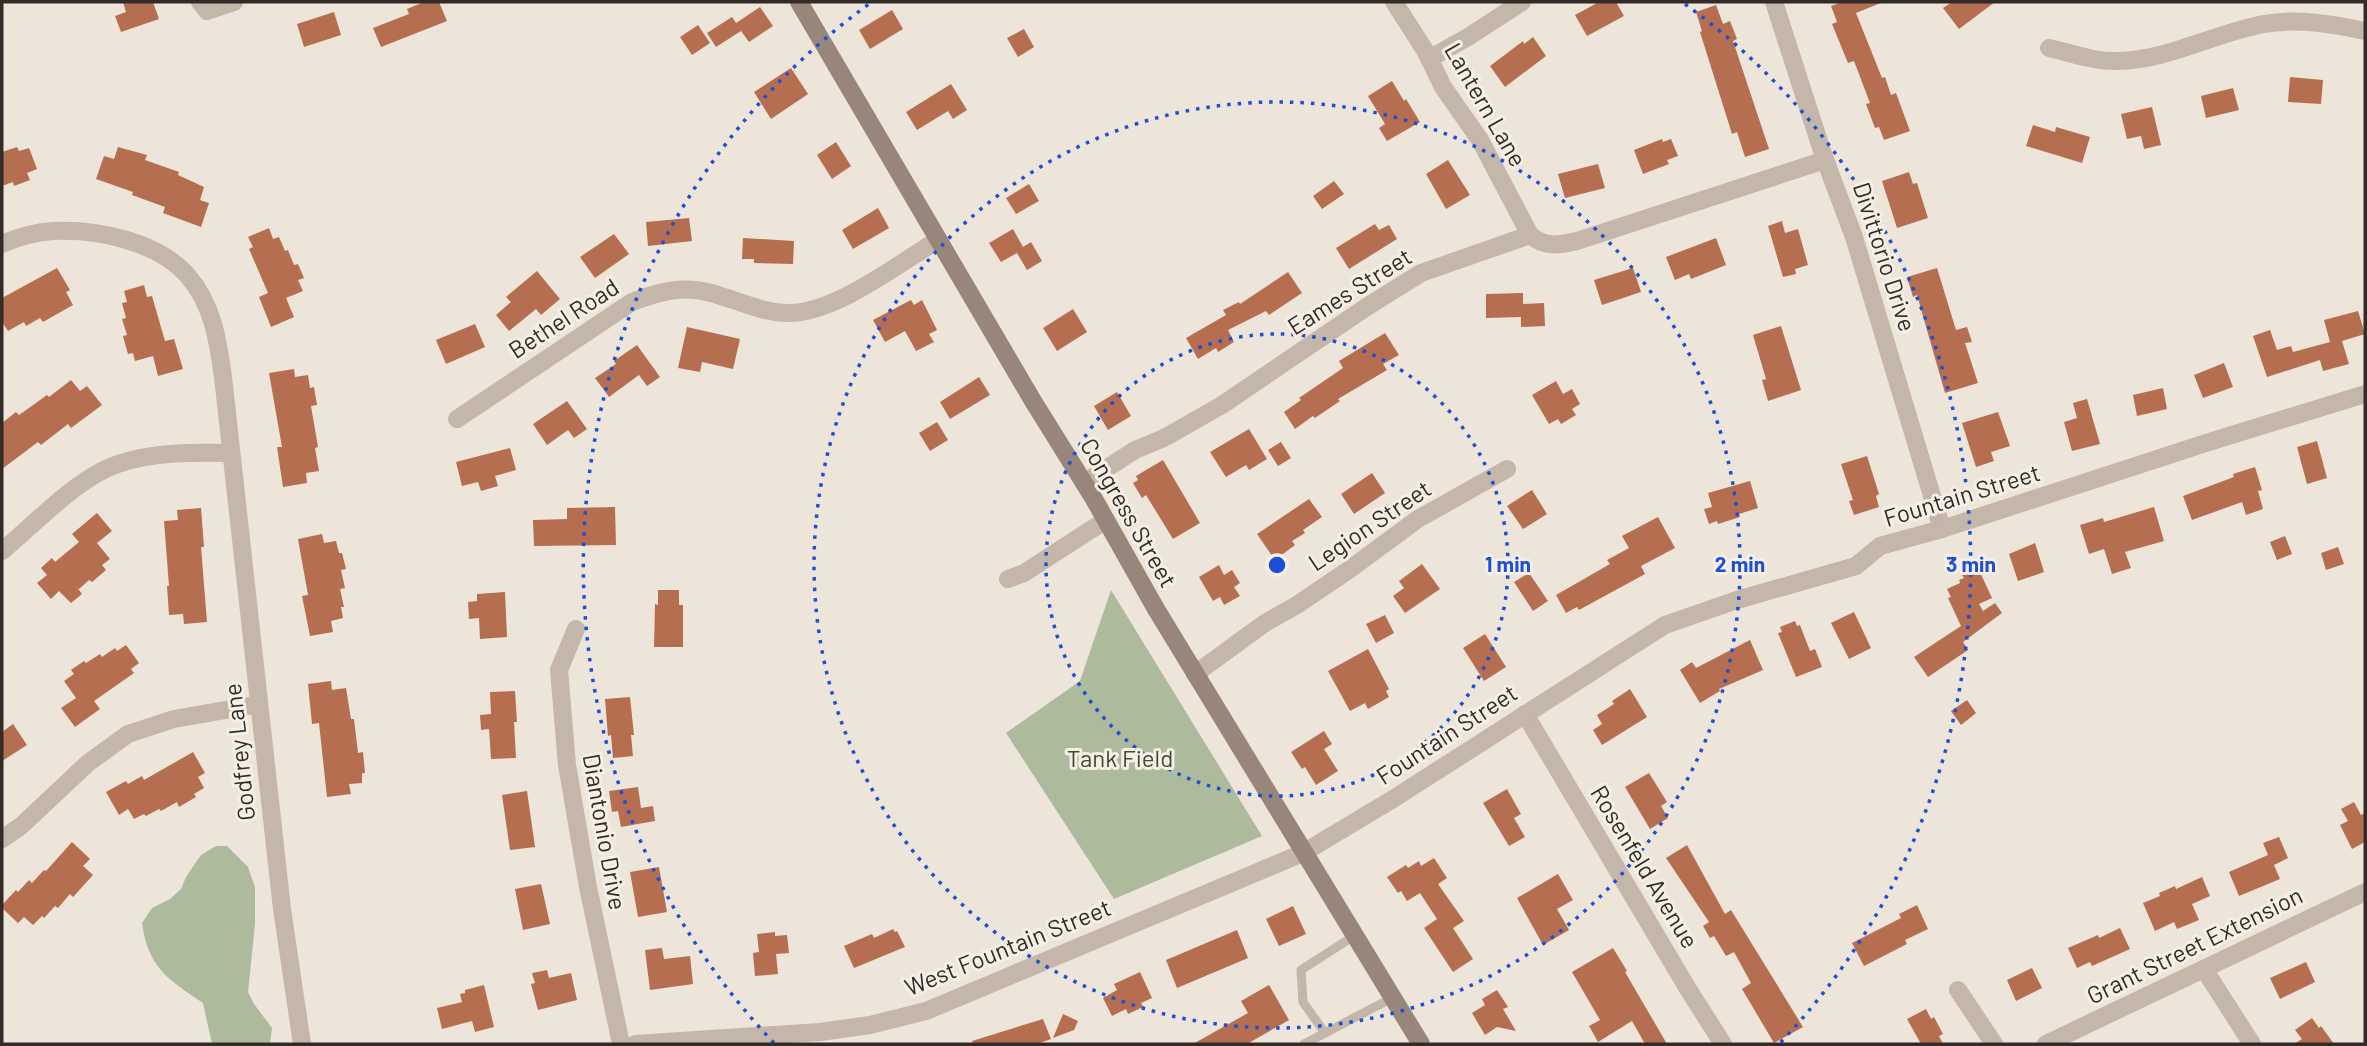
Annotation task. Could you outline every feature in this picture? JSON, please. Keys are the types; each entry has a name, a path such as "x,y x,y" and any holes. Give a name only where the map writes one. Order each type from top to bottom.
{"main road":[{"name":"Congress Street","path":"799,2 1195,674 1421,1044"}],"street":[{"path":"203,6 234,2"},
{"name":"Lantern Lane","path":"1394,2 1443,87 1480,140 1530,235"},
{"path":"1429,59 1522,2"},
{"name":"Divittorio Drive","path":"1774,2 1825,160 1854,237 1942,529"},
{"path":"2049,48 2106,61 2122,61 2160,54 2264,24 2306,21 2365,31"},
{"path":"1530,235 1539,243 1550,246 1577,241 1825,160"},
{"name":"Godfrey Lane","path":"2,244 39,233 79,231 141,246 179,267 189,277 214,326 223,377 282,909 302,1044"},
{"name":"Eames Street","path":"1084,484 1135,450 1164,438 1222,405 1422,273 1530,235"},
{"name":"Bethel Road","path":"457,419 632,302 655,293 695,290 774,312 792,313 838,300 938,240"},
{"name":"Fountain Street","path":"1303,853 1393,799 1665,625 1711,608 1856,566 1881,546 2365,394"},
{"path":"2,551 91,477 118,464 197,452 231,453"},
{"name":"Legion Street","path":"1195,674 1265,623 1350,569 1418,519 1507,469"},
{"path":"1008,579 1024,573 1106,520"},
{"name":"Diantonio Drive","path":"576,629 559,670 566,765 587,887 621,1044"},
{"path":"2,839 21,826 88,763 128,734 174,719 259,704"},
{"name":"Rosenfeld Avenue","path":"1525,714 1723,1044"},
{"name":"West Fountain Street","path":"635,1044 820,1032 870,1025 926,1011 1303,853"},
{"name":"Grant Street Extension","path":"2046,1044 2365,892"},
{"path":"2204,969 2252,1044"},
{"path":"1958,990 1994,1044"}],"lane":[{"path":"1325,1033 1303,1002 1301,970 1354,936"},
{"path":"1304,1044 1392,998"}],"green space":[{"name":"Tank Field","path":"1111,590 1262,836 1114,899 1006,733 1080,681"},
{"path":"216,846 227,846 248,867 255,887 255,924 248,992 272,1028 270,1044 212,1044 203,1003 162,971 149,951 145,938 142,923 152,908 170,899 181,889 201,855"}],"building":[{"path":"123,2 153,2 159,19 121,32 115,16 126,12"},
{"path":"424,2 439,2 447,21 381,47 373,28 409,14 407,9"},
{"path":"1599,2 1616,2 1624,16 1587,36 1575,15"},
{"path":"1842,2 1883,2 1856,13 1882,78 1885,77 1891,95 1896,93 1910,131 1884,140 1879,127 1875,128 1866,104 1870,103 1854,61 1848,63 1832,24 1837,22 1831,6"},
{"path":"1952,2 1995,2 1959,29 1943,8"},
{"path":"1716,5 1723,24 1730,21 1737,39 1733,41 1769,149 1745,157 1737,132 1732,134 1696,12"},
{"path":"760,7 773,26 749,42 741,31 716,47 707,33 732,17 736,23"},
{"path":"892,10 903,29 870,49 859,30"},
{"path":"334,12 341,35 304,47 297,24"},
{"path":"698,25 710,43 692,55 680,37"},
{"path":"1024,29 1034,47 1018,57 1007,38"},
{"path":"1533,37 1546,56 1505,87 1490,66 1523,41 1524,44"},
{"path":"791,68 808,94 771,119 754,92"},
{"path":"2290,77 2323,80 2321,104 2288,102"},
{"path":"1392,81 1420,122 1387,141 1379,128 1385,124 1368,96"},
{"path":"951,84 967,110 953,119 948,111 917,130 906,112"},
{"path":"2233,88 2239,110 2206,118 2201,96"},
{"path":"2152,107 2161,145 2144,149 2141,136 2127,139 2121,114"},
{"path":"2033,125 2055,132 2056,127 2090,137 2082,163 2026,146"},
{"path":"1662,139 1663,142 1671,139 1678,156 1667,160 1669,164 1643,174 1634,150"},
{"path":"836,142 851,166 832,179 817,155"},
{"path":"17,147 19,151 29,148 37,169 27,173 30,180 14,186 13,182 2,186 2,152"},
{"path":"118,147 147,155 145,160 179,172 178,175 204,187 200,200 209,203 201,227 163,213 165,207 132,195 133,192 96,179 104,156 114,159"},
{"path":"1448,160 1470,195 1446,209 1426,174"},
{"path":"1598,164 1605,188 1565,198 1558,174"},
{"path":"1909,172 1913,184 1917,183 1928,218 1897,228 1882,181"},
{"path":"1334,181 1344,194 1322,209 1313,196"},
{"path":"1029,184 1039,201 1016,214 1006,198"},
{"path":"878,208 889,228 853,249 842,230"},
{"path":"689,218 692,241 648,246 646,222"},
{"path":"1782,221 1785,233 1798,229 1808,265 1795,269 1796,274 1783,277 1768,226"},
{"path":"1375,224 1379,230 1389,225 1397,239 1349,269 1336,248"},
{"path":"269,228 273,239 279,237 294,265 298,264 304,278 298,280 303,291 286,298 294,317 271,327 259,297 268,293 249,249 253,247 248,237"},
{"path":"1013,229 1023,247 1031,242 1042,261 1027,270 1017,253 1001,262 989,243"},
{"path":"614,234 629,254 595,278 580,257"},
{"path":"743,238 794,241 793,264 754,263 754,259 742,259"},
{"path":"1716,238 1726,265 1691,279 1689,274 1675,280 1666,257"},
{"path":"57,268 70,290 66,292 73,305 43,322 40,318 26,326 24,322 8,331 2,322 2,298"},
{"path":"1633,268 1641,292 1602,305 1594,280"},
{"path":"1937,268 1956,330 1967,327 1972,342 1965,343 1978,383 1945,393 1917,295 1913,297 1907,277"},
{"path":"537,271 560,299 541,315 536,309 509,331 496,315 511,302 506,297"},
{"path":"1288,272 1302,293 1269,315 1266,311 1228,330 1234,342 1218,352 1216,348 1198,359 1186,338 1226,315 1223,310 1239,302 1240,304"},
{"path":"144,285 147,297 152,296 165,341 174,339 183,369 158,376 153,356 135,361 133,353 128,354 123,336 127,335 122,319 126,318 122,303 127,302 124,291"},
{"path":"1523,293 1523,304 1544,303 1545,326 1521,327 1521,317 1486,318 1486,294"},
{"path":"911,300 914,305 922,300 937,330 929,334 934,342 916,351 905,331 885,342 873,320"},
{"path":"1073,309 1087,332 1057,351 1043,328"},
{"path":"2358,311 2365,334 2342,341 2349,364 2323,371 2320,360 2267,377 2253,336 2270,330 2277,350 2291,346 2293,352 2330,342 2324,320"},
{"path":"475,324 485,347 446,364 436,340"},
{"path":"1781,326 1801,390 1768,401 1762,380 1766,379 1753,335"},
{"path":"687,327 740,339 733,369 702,362 700,372 678,368"},
{"path":"1385,333 1399,355 1383,364 1387,370 1295,429 1284,412 1301,400 1299,398 1343,368 1339,361"},
{"path":"637,345 660,377 647,386 639,375 609,397 595,378"},
{"path":"2224,363 2233,387 2203,398 2194,375"},
{"path":"294,369 295,377 308,375 310,388 314,387 317,405 311,406 319,471 306,473 307,483 283,487 277,447 282,447 269,373"},
{"path":"979,377 990,395 950,419 940,402"},
{"path":"71,380 80,391 87,386 102,405 71,428 68,424 41,445 38,442 2,469 2,423 16,412 19,415 47,395 49,397"},
{"path":"1556,381 1563,394 1572,389 1580,404 1572,409 1576,415 1561,424 1558,419 1549,424 1532,395"},
{"path":"2163,388 2167,409 2137,416 2133,395"},
{"path":"1117,392 1131,416 1108,430 1094,406"},
{"path":"2087,399 2100,444 2072,451 2064,422 2077,418 2073,403"},
{"path":"567,401 587,429 574,438 568,430 547,445 533,424"},
{"path":"1998,412 2010,446 1991,452 1994,461 1976,467 1962,423"},
{"path":"937,422 948,440 930,451 919,433"},
{"path":"1249,429 1267,459 1249,470 1246,465 1226,477 1210,452"},
{"path":"2317,441 2327,478 2307,484 2297,447"},
{"path":"1281,442 1291,458 1278,466 1268,450"},
{"path":"510,448 516,470 495,476 498,486 481,491 478,482 462,486 456,462"},
{"path":"1867,456 1879,494 1876,496 1879,507 1854,515 1849,501 1853,500 1841,464"},
{"path":"1163,460 1200,523 1173,539 1146,495 1142,498 1133,483 1138,480 1136,476"},
{"path":"2255,467 2262,490 2258,491 2263,509 2246,515 2242,502 2192,520 2183,496"},
{"path":"1372,473 1385,493 1354,514 1341,494"},
{"path":"1750,481 1758,508 1739,514 1740,517 1709,524 1704,509 1712,507 1708,493"},
{"path":"1532,490 1547,514 1523,529 1507,506"},
{"path":"1309,499 1322,517 1303,530 1305,533 1292,541 1295,545 1275,560 1257,534"},
{"path":"615,507 616,545 534,546 533,520 567,519 567,508"},
{"path":"2154,507 2164,541 2125,552 2131,568 2112,574 2104,549 2089,554 2080,525 2103,518 2104,522"},
{"path":"201,508 207,622 184,624 183,614 169,615 164,521 178,520 177,510"},
{"path":"97,513 112,531 97,543 110,559 102,565 106,570 79,589 76,586 82,594 71,603 59,591 51,599 37,583 47,575 41,568 52,558 55,562 79,542 72,534"},
{"path":"1658,517 1675,548 1641,566 1645,574 1579,610 1577,607 1566,613 1556,595 1610,564 1607,560 1629,548 1622,536"},
{"path":"322,534 324,543 336,541 346,569 341,570 345,588 340,589 344,607 341,607 343,618 331,621 333,632 310,636 302,596 308,595 298,539"},
{"path":"2285,536 2292,554 2277,560 2270,542"},
{"path":"2035,543 2044,572 2018,581 2009,554"},
{"path":"2338,547 2344,564 2326,570 2321,553"},
{"path":"1422,564 1440,589 1405,613 1393,596 1404,588 1399,581"},
{"path":"1219,565 1224,575 1232,570 1240,583 1234,587 1240,596 1224,605 1220,597 1213,601 1199,577"},
{"path":"1978,568 1992,598 1979,604 1983,611 1995,603 2002,613 1963,642 1968,650 1928,677 1914,657 1961,626 1948,598 1951,597 1947,589 1960,583 1959,580 1964,578 1962,575"},
{"path":"1529,573 1548,601 1533,611 1514,582"},
{"path":"658,590 679,590 679,605 683,605 683,647 654,647"},
{"path":"505,592 507,637 480,639 479,618 469,619 468,602 477,601 477,594"},
{"path":"1854,612 1871,648 1849,659 1831,623"},
{"path":"1385,615 1394,633 1376,643 1366,624"},
{"path":"1795,621 1797,626 1800,625 1810,651 1815,649 1822,667 1796,677 1778,633 1782,632 1780,627"},
{"path":"1485,634 1506,667 1484,681 1463,648"},
{"path":"1750,640 1763,670 1719,689 1720,691 1700,703 1680,670 1692,662 1696,668"},
{"path":"126,645 139,663 131,669 134,673 94,701 100,709 75,727 61,708 76,698 64,681 74,674 71,670 84,661 86,663 100,654 102,657 115,648 117,651"},
{"path":"1368,649 1389,689 1386,691 1389,697 1368,709 1365,703 1350,711 1328,671"},
{"path":"331,681 332,690 346,688 351,719 354,719 358,753 363,752 365,773 362,773 362,783 349,784 351,794 327,797 319,723 312,724 308,684"},
{"path":"1630,689 1647,717 1602,745 1593,730 1602,724 1597,715"},
{"path":"515,691 516,758 491,759 489,729 481,730 480,715 491,714 490,692"},
{"path":"630,697 633,756 613,758 605,699"},
{"path":"1967,700 1976,713 1961,725 1951,711"},
{"path":"13,724 27,745 2,761 2,732"},
{"path":"1324,731 1332,744 1324,749 1338,771 1316,785 1305,767 1302,769 1291,752"},
{"path":"193,752 205,773 198,777 204,788 194,794 196,797 179,807 177,802 161,811 159,809 134,819 128,809 119,815 106,792 126,781 128,784 142,776 144,780"},
{"path":"1649,773 1667,802 1661,806 1668,818 1650,829 1625,787"},
{"path":"638,787 641,808 653,806 655,821 621,827 618,811 612,812 609,791"},
{"path":"1507,789 1521,814 1514,818 1525,837 1509,846 1483,803"},
{"path":"527,791 535,847 510,850 502,795"},
{"path":"2354,802 2361,815 2365,813 2365,842 2352,849 2340,825 2348,821 2341,809"},
{"path":"2279,837 2288,858 2274,865 2280,879 2239,896 2229,872 2268,855 2263,843"},
{"path":"72,842 90,859 83,866 93,875 73,897 70,894 58,908 55,906 44,918 42,916 33,925 24,917 18,923 2,905 16,890 18,892 29,880 32,883 46,871"},
{"path":"1687,845 1725,914 1731,910 1803,1027 1774,1043 1742,989 1751,983 1734,952 1726,956 1714,936 1710,938 1703,926 1709,922 1666,858"},
{"path":"1434,858 1447,878 1438,884 1464,921 1453,928 1473,959 1453,972 1424,928 1437,919 1420,893 1407,901 1387,877 1406,865 1408,868 1419,861 1421,866"},
{"path":"659,867 667,912 638,917 630,872"},
{"path":"1558,874 1573,900 1557,909 1569,930 1543,945 1517,898"},
{"path":"2202,877 2210,896 2192,904 2199,920 2177,929 2174,922 2155,931 2143,903 2160,896 2159,893 2175,886 2176,889"},
{"path":"541,884 550,924 523,930 515,889"},
{"path":"1917,905 1928,929 1905,940 1907,944 1864,966 1852,943 1901,918 1899,914"},
{"path":"1293,906 1306,934 1279,946 1266,919"},
{"path":"2120,928 2130,949 2092,966 2090,962 2077,968 2068,948"},
{"path":"893,929 897,931 905,947 854,968 844,946 872,934 874,938"},
{"path":"1237,930 1248,958 1177,988 1166,960"},
{"path":"775,932 775,936 787,935 789,953 776,954 778,974 755,976 753,953 759,952 757,934"},
{"path":"662,948 664,959 690,956 693,984 650,990 645,950"},
{"path":"1613,948 1667,1044 1645,1044 1632,1021 1598,1042 1589,1026 1600,1020 1572,972"},
{"path":"2306,962 2315,982 2280,999 2270,978"},
{"path":"2032,968 2042,988 2016,1001 2007,980"},
{"path":"547,970 549,978 571,973 577,1000 538,1010 531,984 535,983 532,973"},
{"path":"1140,972 1152,998 1141,1003 1143,1007 1128,1014 1126,1009 1112,1016 1103,998 1117,990 1114,984"},
{"path":"484,985 494,1027 475,1032 472,1021 442,1029 437,1008 462,1002 460,994 465,993 465,990"},
{"path":"1269,985 1289,1020 1247,1044 1193,1044 1248,1013 1241,1001"},
{"path":"1497,990 1508,1007 1503,1009 1516,1031 1497,1027 1485,1035 1472,1013 1485,1005 1482,999"},
{"path":"1926,1009 1931,1019 1934,1017 1943,1034 1939,1036 1943,1044 1921,1044 1907,1019"},
{"path":"1063,1014 1078,1021 1074,1030 1053,1038"},
{"path":"2312,1018 2334,1044 2294,1044 2302,1039 2295,1030"},
{"path":"1043,1019 1051,1039 1037,1044 973,1044 972,1041"}]}
